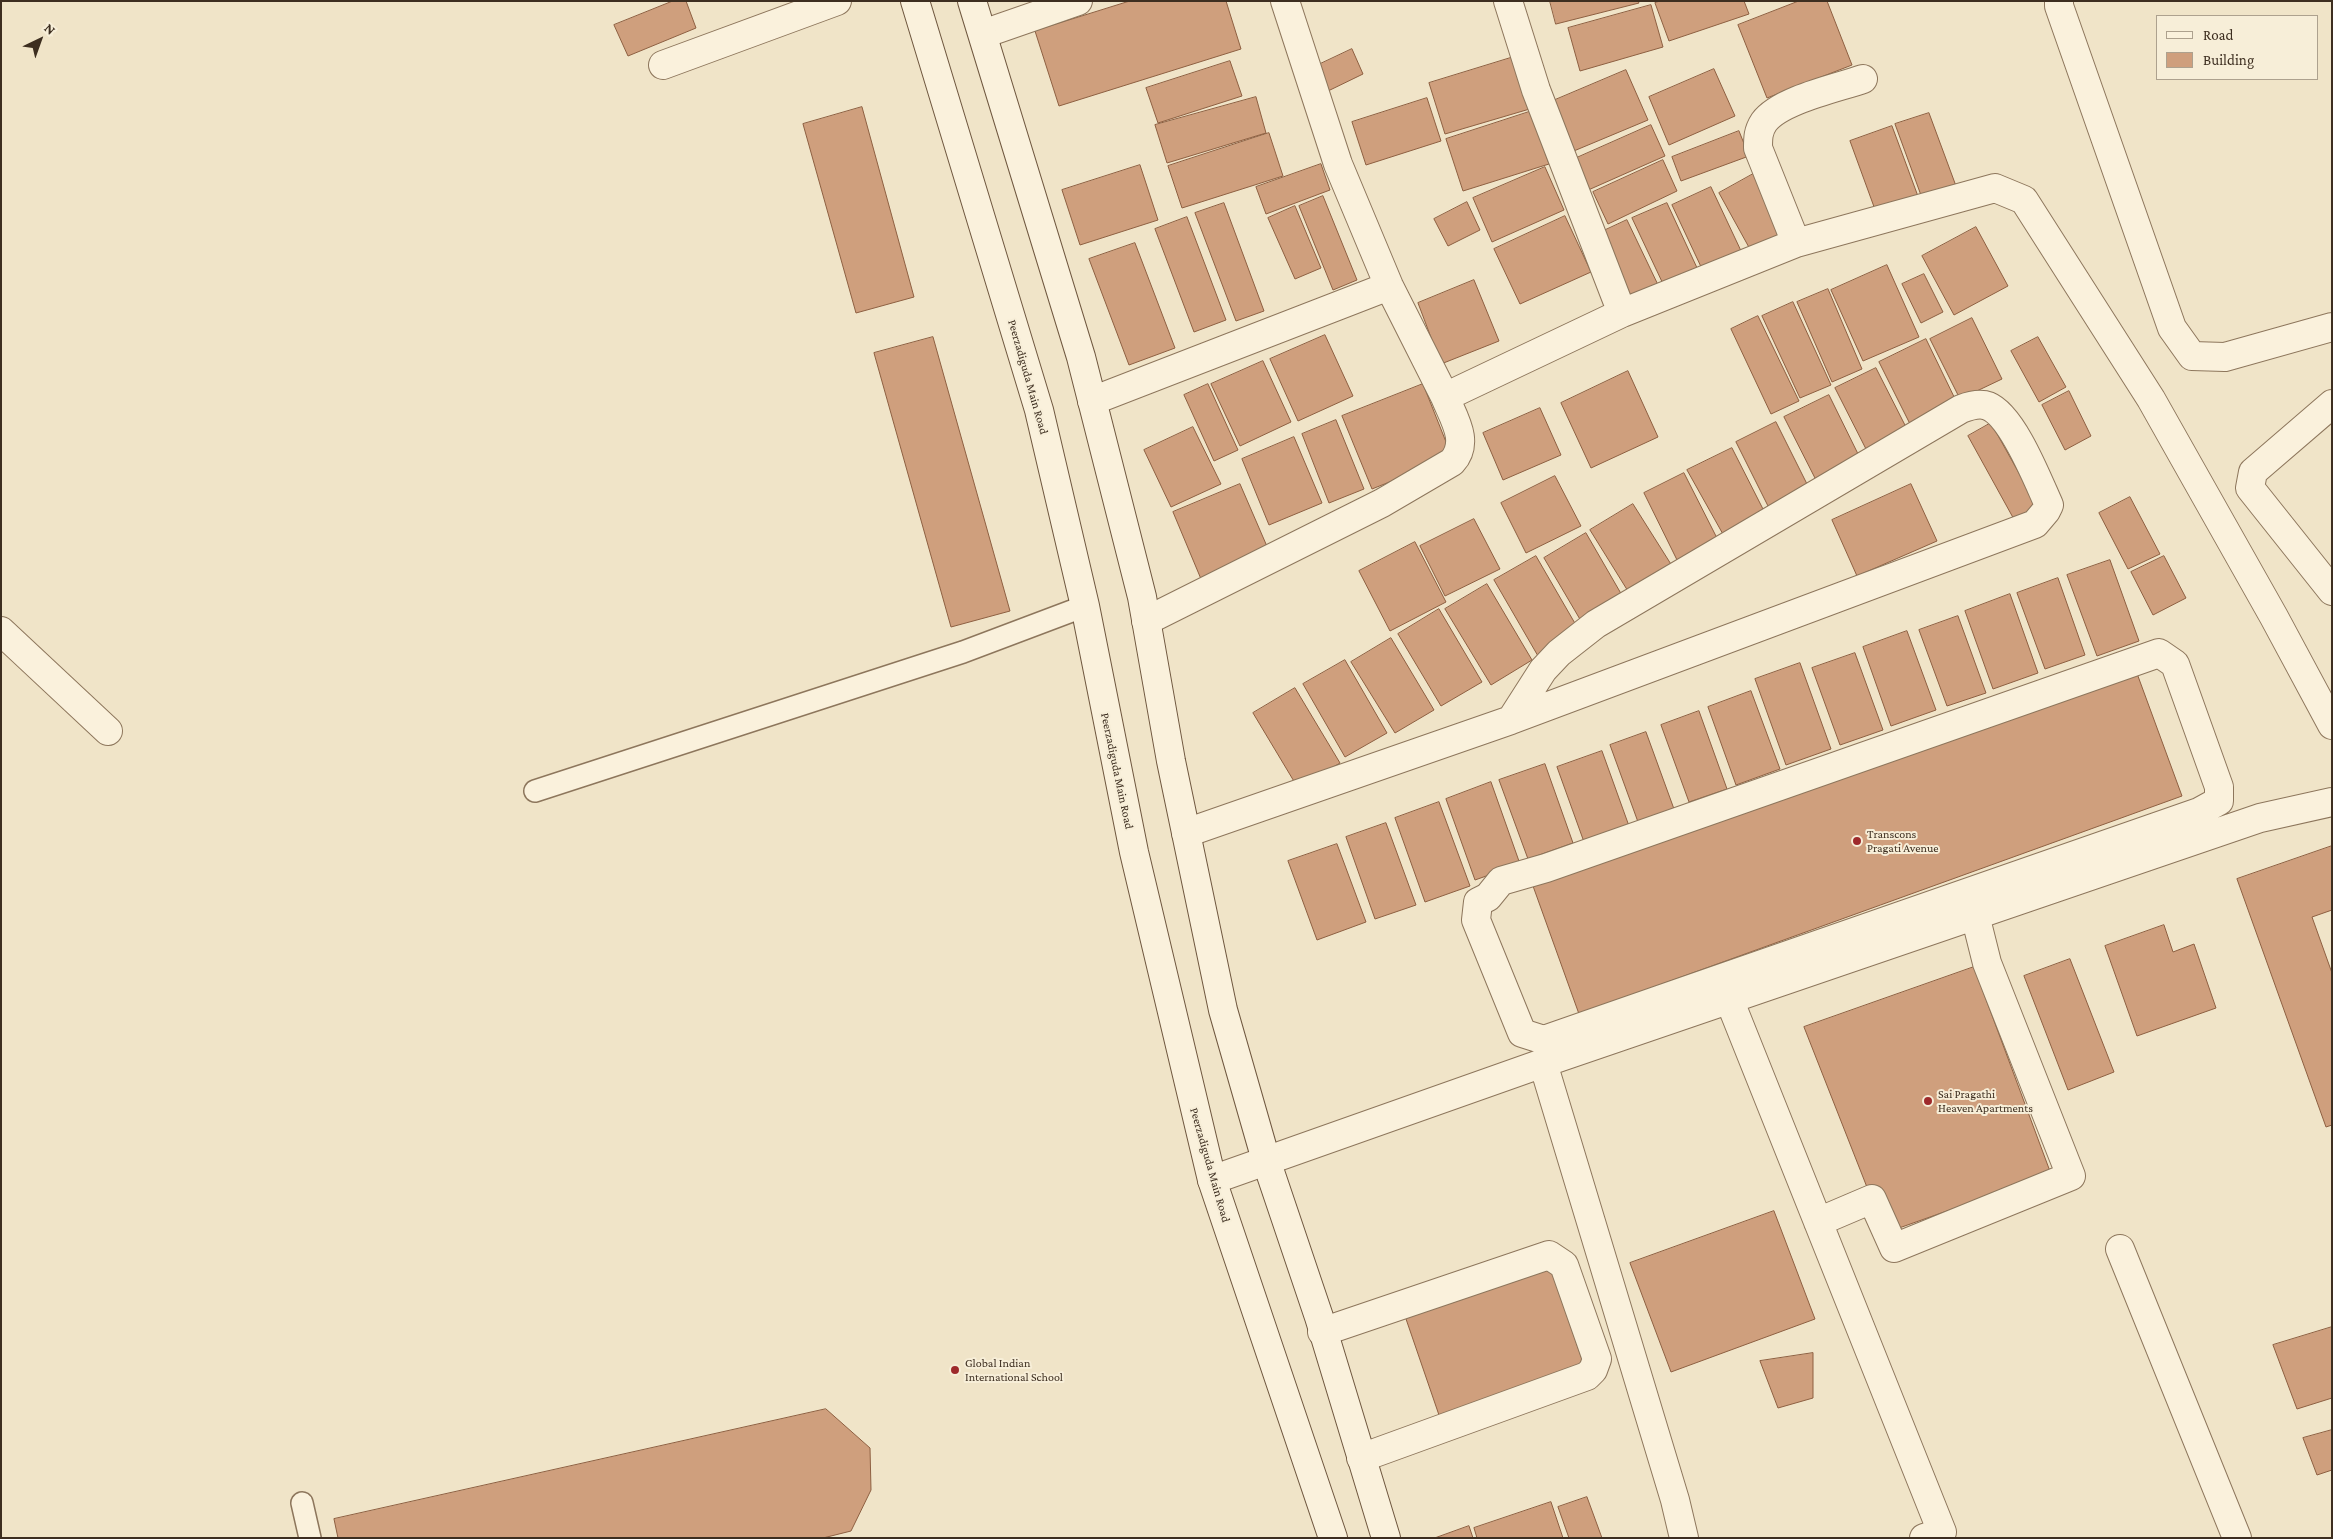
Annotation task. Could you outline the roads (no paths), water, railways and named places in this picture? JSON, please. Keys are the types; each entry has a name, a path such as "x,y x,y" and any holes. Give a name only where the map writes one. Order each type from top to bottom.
{"street":[{"path":"663,65 837,1"},
{"name":"Peerzadiguda Main Road","path":"915,1 1040,410 1085,606 1134,852 1212,1180 1333,1538"},
{"path":"972,1 1081,357 1092,401 1146,621 1186,833 1224,1010 1266,1160 1386,1538"},
{"path":"983,34 1078,1"},
{"path":"1146,621 1382,503 1452,462 1459,454 1462,445 1445,397 1389,286 1338,164 1285,1"},
{"path":"1508,1 1536,90 1622,313"},
{"path":"2059,1 2058,6 2172,328 2192,356 2225,357 2332,327"},
{"path":"1796,243 1758,148 1758,135 1765,121 1786,106 1863,79"},
{"path":"1445,397 1622,313 1796,243 1995,188 2024,200 2150,399 2274,616 2332,726"},
{"path":"1092,401 1389,286"},
{"path":"2332,404 2253,472 2250,488 2332,591"},
{"path":"1186,833 1511,720 2035,524 2046,511 2048,505 2023,449 2002,416 1987,406 1970,406 1961,410 1596,624 1559,653 1543,670 1511,720"},
{"path":"1,631 108,731"},
{"path":"1212,1180 1729,999 1987,902 2200,812 2219,801 2219,787 2175,664 2159,653 1565,861 1501,881 1488,897 1478,902 1476,920 1522,1033 1544,1040 1987,902 2260,818 2332,802"},
{"path":"1818,1222 1872,1199 1894,1248 2071,1176 1987,963 1987,902"},
{"path":"1729,999 1942,1532 1924,1538"},
{"path":"1543,1063 1675,1500 1684,1538"},
{"path":"2120,1249 2238,1538"},
{"path":"1322,1332 1549,1254 1564,1265 1597,1360 1593,1370 1587,1376 1361,1458"}],"lane":[{"path":"536,791 963,652 1085,606"},
{"path":"302,1503 310,1538"}],"place":[{"name":"Transcons Pragati Avenue","path":"1857,841"},
{"name":"Sai Pragathi Heaven Apartments","path":"1928,1101"},
{"name":"Global Indian International School","path":"955,1370"}]}
